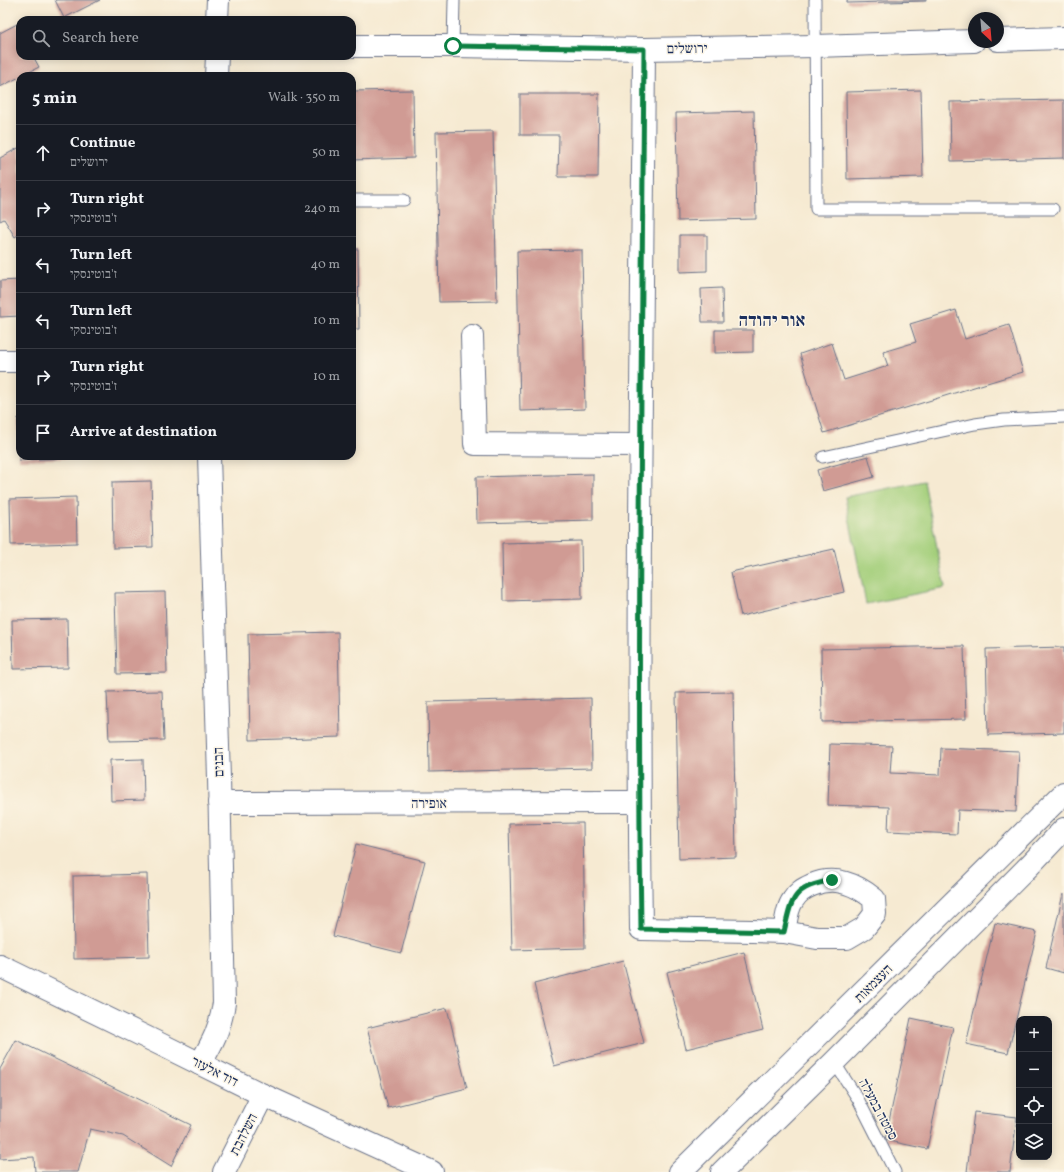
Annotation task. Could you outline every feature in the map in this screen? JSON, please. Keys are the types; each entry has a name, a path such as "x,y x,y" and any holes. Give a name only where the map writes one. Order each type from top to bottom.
{"street":[{"path":"217,16 218,0"},
{"path":"1004,40 1064,38"},
{"name":"ירושלים","path":"356,46 644,49 968,41"},
{"path":"644,49 640,445 639,802 641,929 784,932"},
{"path":"216,72 217,60"},
{"path":"472,336 476,444 640,445"},
{"path":"0,361 16,361"},
{"name":"הבנים","path":"200,1064 217,1033 222,1020 224,1003 209,460"},
{"name":"העצמאות","path":"680,1172 1064,793"},
{"name":"אופירה","path":"219,803 639,802"},
{"name":"העצמאות","path":"722,1172 834,1062 1064,829"},
{"name":"דוד אלעזר","path":"0,966 263,1095 432,1172"},
{"name":"השלהבת","path":"224,1172 263,1095"}],"lane":[{"path":"453,46 454,0"},
{"path":"814,0 816,209 1053,209"},
{"path":"356,200 404,200"},
{"path":"823,457 975,424 1004,420 1064,417"},
{"name":"סמטה במעלה","path":"834,1062 858,1099 894,1172"}],"green space":[{"path":"924,481 945,588 866,604 845,497"}],"building":[{"path":"55,0 100,0 68,16 63,16"},
{"path":"847,0 926,0 926,1 847,3"},
{"path":"16,25 16,60 35,60 39,67 29,72 16,72 16,79 0,87 0,33"},
{"path":"413,90 414,158 356,160 356,91"},
{"path":"921,90 923,177 847,179 846,92"},
{"path":"520,94 599,94 598,177 558,177 559,135 520,135"},
{"path":"1064,100 1064,158 951,161 950,102"},
{"path":"754,111 756,219 678,221 676,113"},
{"path":"493,131 497,301 439,302 436,132"},
{"path":"16,149 15,237 4,219 0,221 0,158"},
{"path":"680,235 707,235 707,271 680,272"},
{"path":"356,249 358,249 359,329 356,329"},
{"path":"582,250 585,409 520,411 517,251"},
{"path":"16,280 16,316 0,317 0,281"},
{"path":"722,288 723,322 702,322 701,289"},
{"path":"956,310 965,339 1009,325 1023,372 824,433 800,354 832,343 844,380 888,366 883,352 916,342 910,324"},
{"path":"715,330 753,330 753,352 715,353"},
{"path":"868,456 874,477 823,491 817,470"},
{"path":"593,474 593,520 477,523 476,477"},
{"path":"151,481 153,547 113,548 112,482"},
{"path":"76,497 77,543 11,545 10,499"},
{"path":"581,541 582,599 503,601 502,543"},
{"path":"834,549 844,592 741,616 731,572"},
{"path":"165,592 167,673 117,674 115,593"},
{"path":"67,619 68,668 13,669 12,620"},
{"path":"338,632 340,737 250,740 248,634"},
{"path":"964,646 966,719 822,722 821,649"},
{"path":"1064,647 1064,733 988,735 986,649"},
{"path":"162,691 164,740 109,741 107,692"},
{"path":"733,692 736,857 679,859 676,693"},
{"path":"591,698 592,768 429,772 428,702"},
{"path":"830,744 892,746 890,773 940,775 941,748 1019,751 1016,812 958,810 957,834 888,831 889,807 828,805"},
{"path":"143,759 144,800 111,801 110,760"},
{"path":"583,823 585,948 512,950 509,824"},
{"path":"356,844 425,861 401,953 333,936"},
{"path":"147,874 149,957 74,959 73,876"},
{"path":"1064,894 1064,973 1046,968"},
{"path":"995,923 1037,932 1008,1053 966,1044"},
{"path":"744,952 763,1030 686,1049 667,972"},
{"path":"623,961 644,1043 554,1066 534,984"},
{"path":"447,1008 467,1088 388,1108 367,1028"},
{"path":"911,1018 953,1027 927,1149 885,1140"},
{"path":"16,1040 191,1125 171,1166 123,1136 90,1129 78,1172 35,1172 34,1157 0,1159 0,1069"},
{"path":"974,1112 1016,1117 1010,1172 967,1172"}],"district":[{"name":"אור יהודה","path":"772,320"}],"route":[{"path":"453,46 644,49 640,445 639,802 641,929 784,932 792,901 800,890 817,883 832,880"}]}
